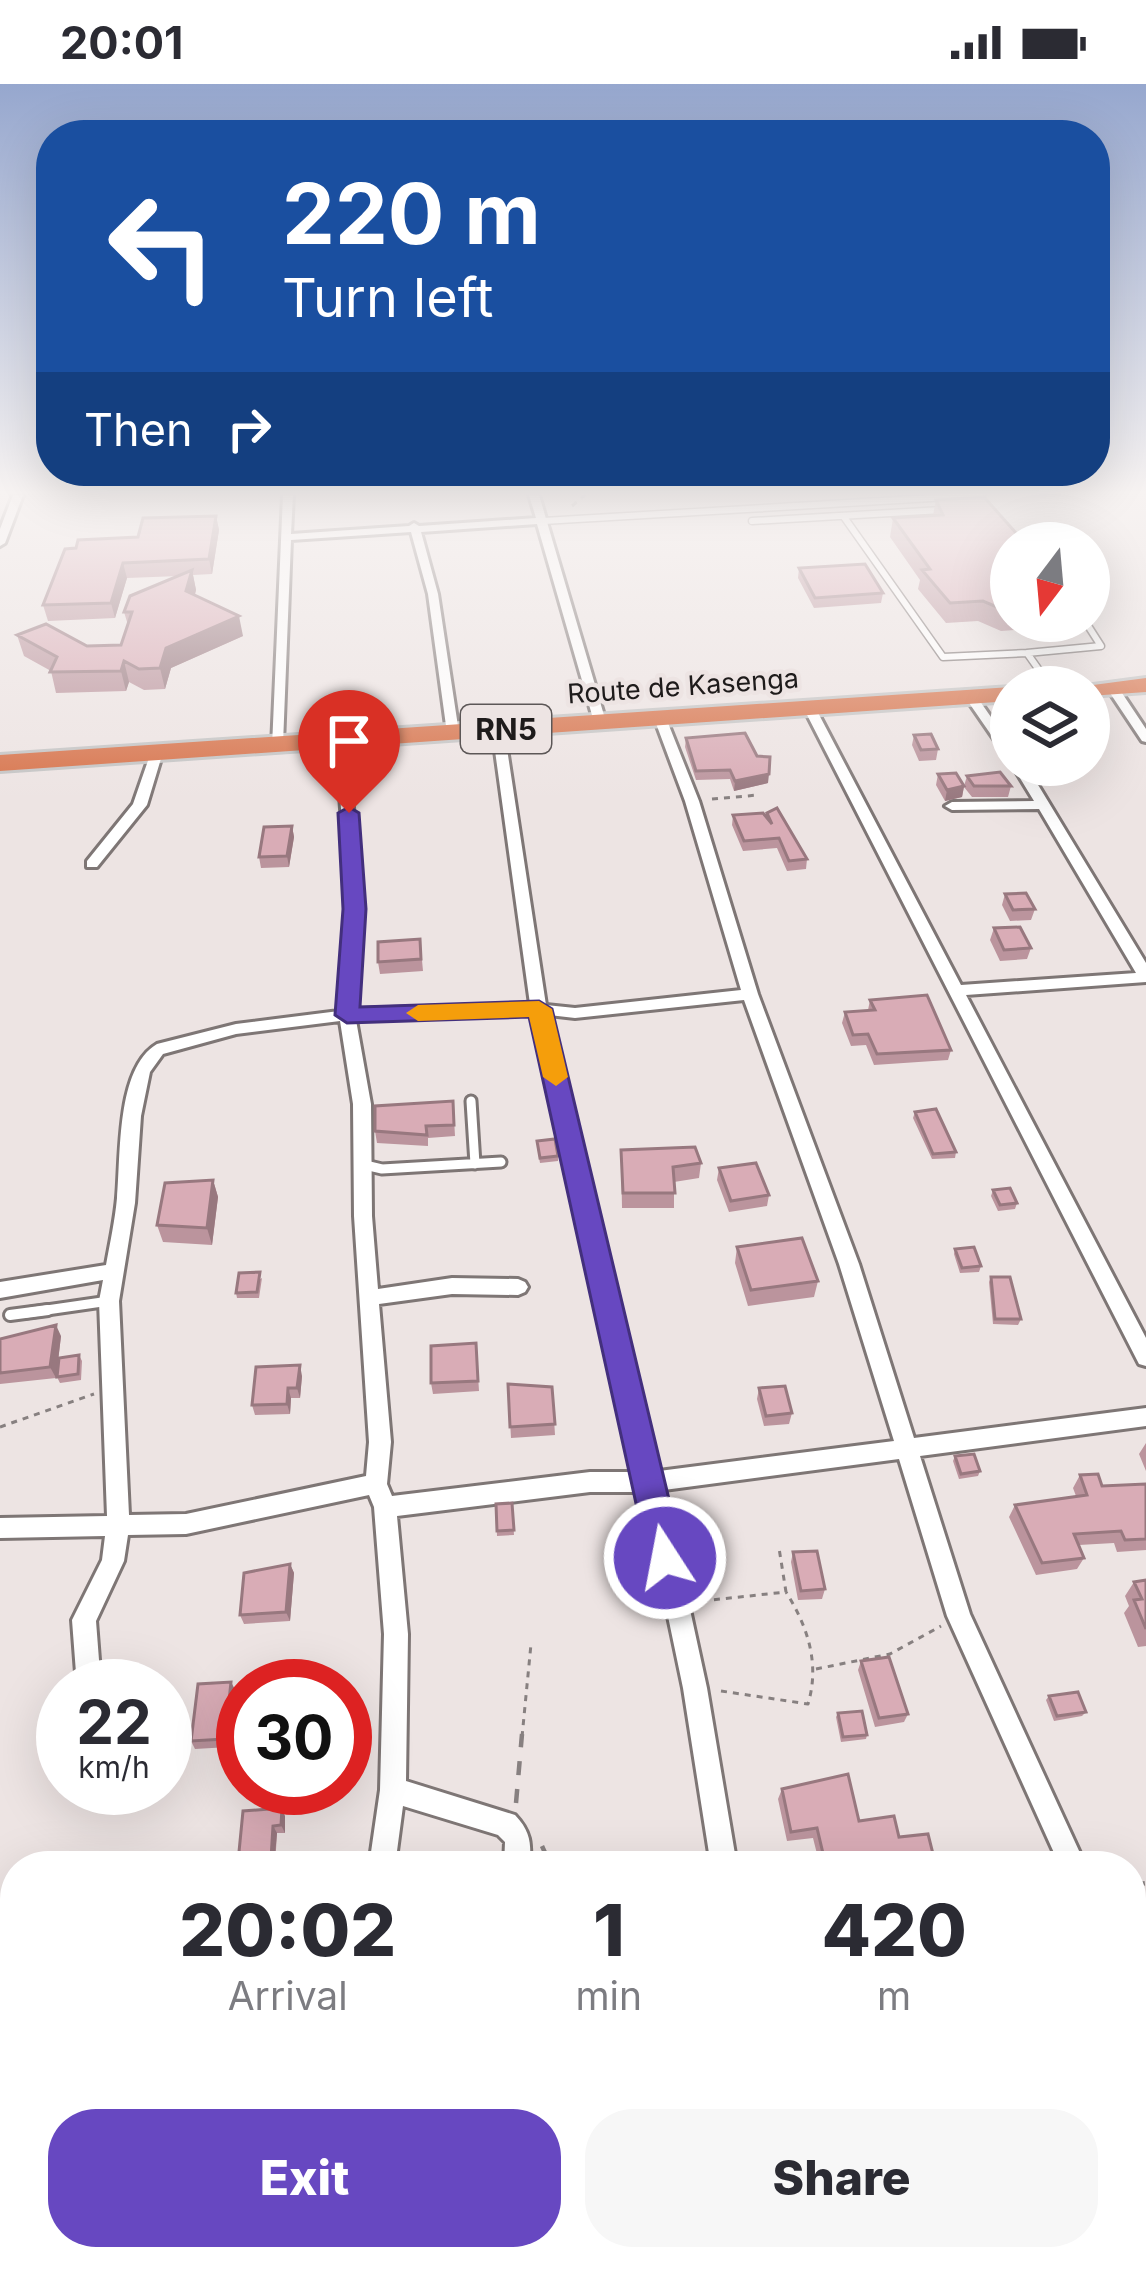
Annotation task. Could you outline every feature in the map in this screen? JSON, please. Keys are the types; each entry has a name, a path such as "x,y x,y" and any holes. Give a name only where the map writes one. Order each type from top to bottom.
{"highway":[{"path":"1110,687 1146,685"},
{"name":"Route de Kasenga","path":"0,763 990,696"}],"street":[{"path":"277,744 286,597"},
{"path":"433,597 453,733"},
{"path":"565,597 600,722"},
{"path":"970,697 990,725"},
{"path":"1110,698 1146,738"},
{"path":"809,707 1140,1334 1146,1358"},
{"path":"660,718 692,801 750,994 849,1264 959,1616 1066,1851"},
{"path":"498,729 539,1009 651,1482 695,1688 722,1851"},
{"path":"341,740 355,909 347,1015 365,1166 380,1442 376,1484 385,1507 396,1634 393,1790 384,1851"},
{"path":"92,864 140,805 157,752"},
{"path":"958,990 1146,976 1031,786"},
{"path":"952,806 1041,805"},
{"path":"87,1659 84,1620 112,1561 118,1523 109,1301 126,1203 132,1116 142,1071 157,1050 236,1029 347,1015 539,1009 575,1013 750,994"},
{"path":"0,1290 114,1271"},
{"path":"370,1298 452,1286 518,1287"},
{"path":"385,1507 590,1483 651,1482 1146,1417"},
{"path":"0,1528 186,1524 376,1484"},
{"path":"393,1790 506,1824 518,1837 518,1851"}],"lane":[{"path":"901,597 943,657 1101,646 1098,642"},
{"path":"1028,653 1037,666"},
{"path":"471,1101 475,1164"},
{"path":"365,1166 501,1162"},
{"path":"10,1315 109,1301"}],"path":[{"path":"692,801 758,795"},
{"path":"0,1427 112,1388"},
{"path":"695,1688 808,1703 813,1669 804,1617 786,1592 779,1548"},
{"path":"677,1607 786,1592"},
{"path":"813,1669 890,1654 959,1616"},
{"path":"506,1824 522,1785 522,1707 531,1644"}],"building":[{"path":"46,597 113,597 111,603 43,605"},
{"path":"130,597 199,597 239,616 166,648 160,668 139,669 124,661 121,671 50,672 57,657 17,635 46,624 87,646 121,645 132,612 124,612"},
{"path":"945,597 990,597 990,604 950,603"},
{"path":"745,733 757,756 770,757 769,774 735,781 730,770 696,771 686,738"},
{"path":"931,734 938,749 921,750 914,735"},
{"path":"956,773 964,786 947,790 938,774"},
{"path":"990,773 990,786 974,786 967,776"},
{"path":"777,808 807,859 789,861 779,838 744,841 733,815 763,813 772,824 767,813"},
{"path":"292,826 287,856 259,857 264,827"},
{"path":"1026,893 1035,909 1013,910 1005,894"},
{"path":"1020,927 1031,948 1004,950 994,928"},
{"path":"420,939 421,959 378,962 378,942"},
{"path":"927,995 951,1050 877,1054 868,1034 853,1035 845,1012 875,1010 870,1000"},
{"path":"453,1101 454,1125 426,1126 427,1135 375,1131 375,1106"},
{"path":"936,1109 956,1152 933,1154 915,1112"},
{"path":"555,1139 558,1156 540,1158 537,1141"},
{"path":"695,1147 701,1163 673,1167 675,1193 623,1193 621,1150"},
{"path":"756,1163 769,1195 731,1201 719,1168"},
{"path":"213,1180 207,1228 157,1225 165,1183"},
{"path":"1010,1188 1017,1203 1000,1205 993,1190"},
{"path":"802,1238 818,1281 751,1290 737,1247"},
{"path":"974,1247 981,1266 962,1268 955,1249"},
{"path":"260,1272 257,1292 236,1293 239,1273"},
{"path":"991,1277 1010,1277 1021,1319 995,1319"},
{"path":"56,1325 50,1367 0,1373 0,1339"},
{"path":"476,1343 478,1381 431,1383 431,1346"},
{"path":"79,1355 78,1374 57,1377 59,1358"},
{"path":"300,1365 297,1388 288,1388 287,1404 252,1405 256,1367"},
{"path":"508,1384 552,1387 555,1424 510,1427"},
{"path":"785,1386 792,1413 766,1416 759,1388"},
{"path":"974,1454 980,1471 961,1474 955,1456"},
{"path":"1098,1474 1102,1486 1146,1484 1146,1539 1125,1540 1121,1531 1074,1534 1084,1558 1042,1563 1015,1505 1087,1495 1080,1475"},
{"path":"512,1503 514,1530 497,1531 496,1504"},
{"path":"817,1551 825,1589 801,1591 793,1552"},
{"path":"290,1564 286,1612 240,1615 244,1573"},
{"path":"1146,1580 1146,1629 1134,1600 1142,1599 1134,1582"},
{"path":"889,1657 908,1714 879,1718 861,1661"},
{"path":"216,1683 216,1740 192,1741 198,1684"},
{"path":"1078,1692 1086,1712 1057,1716 1049,1696"},
{"path":"862,1711 867,1735 843,1737 838,1713"},
{"path":"848,1774 859,1821 894,1816 899,1837 928,1834 932,1851 822,1851 817,1828 791,1832 782,1789"},
{"path":"243,1815 282,1815 281,1825 273,1826 271,1851 239,1851"}],"slow traffic":[{"path":"418,1013 539,1009 556,1077"}],"route":[{"path":"349,813 355,909 347,1015 539,1009 665,1558"}]}
